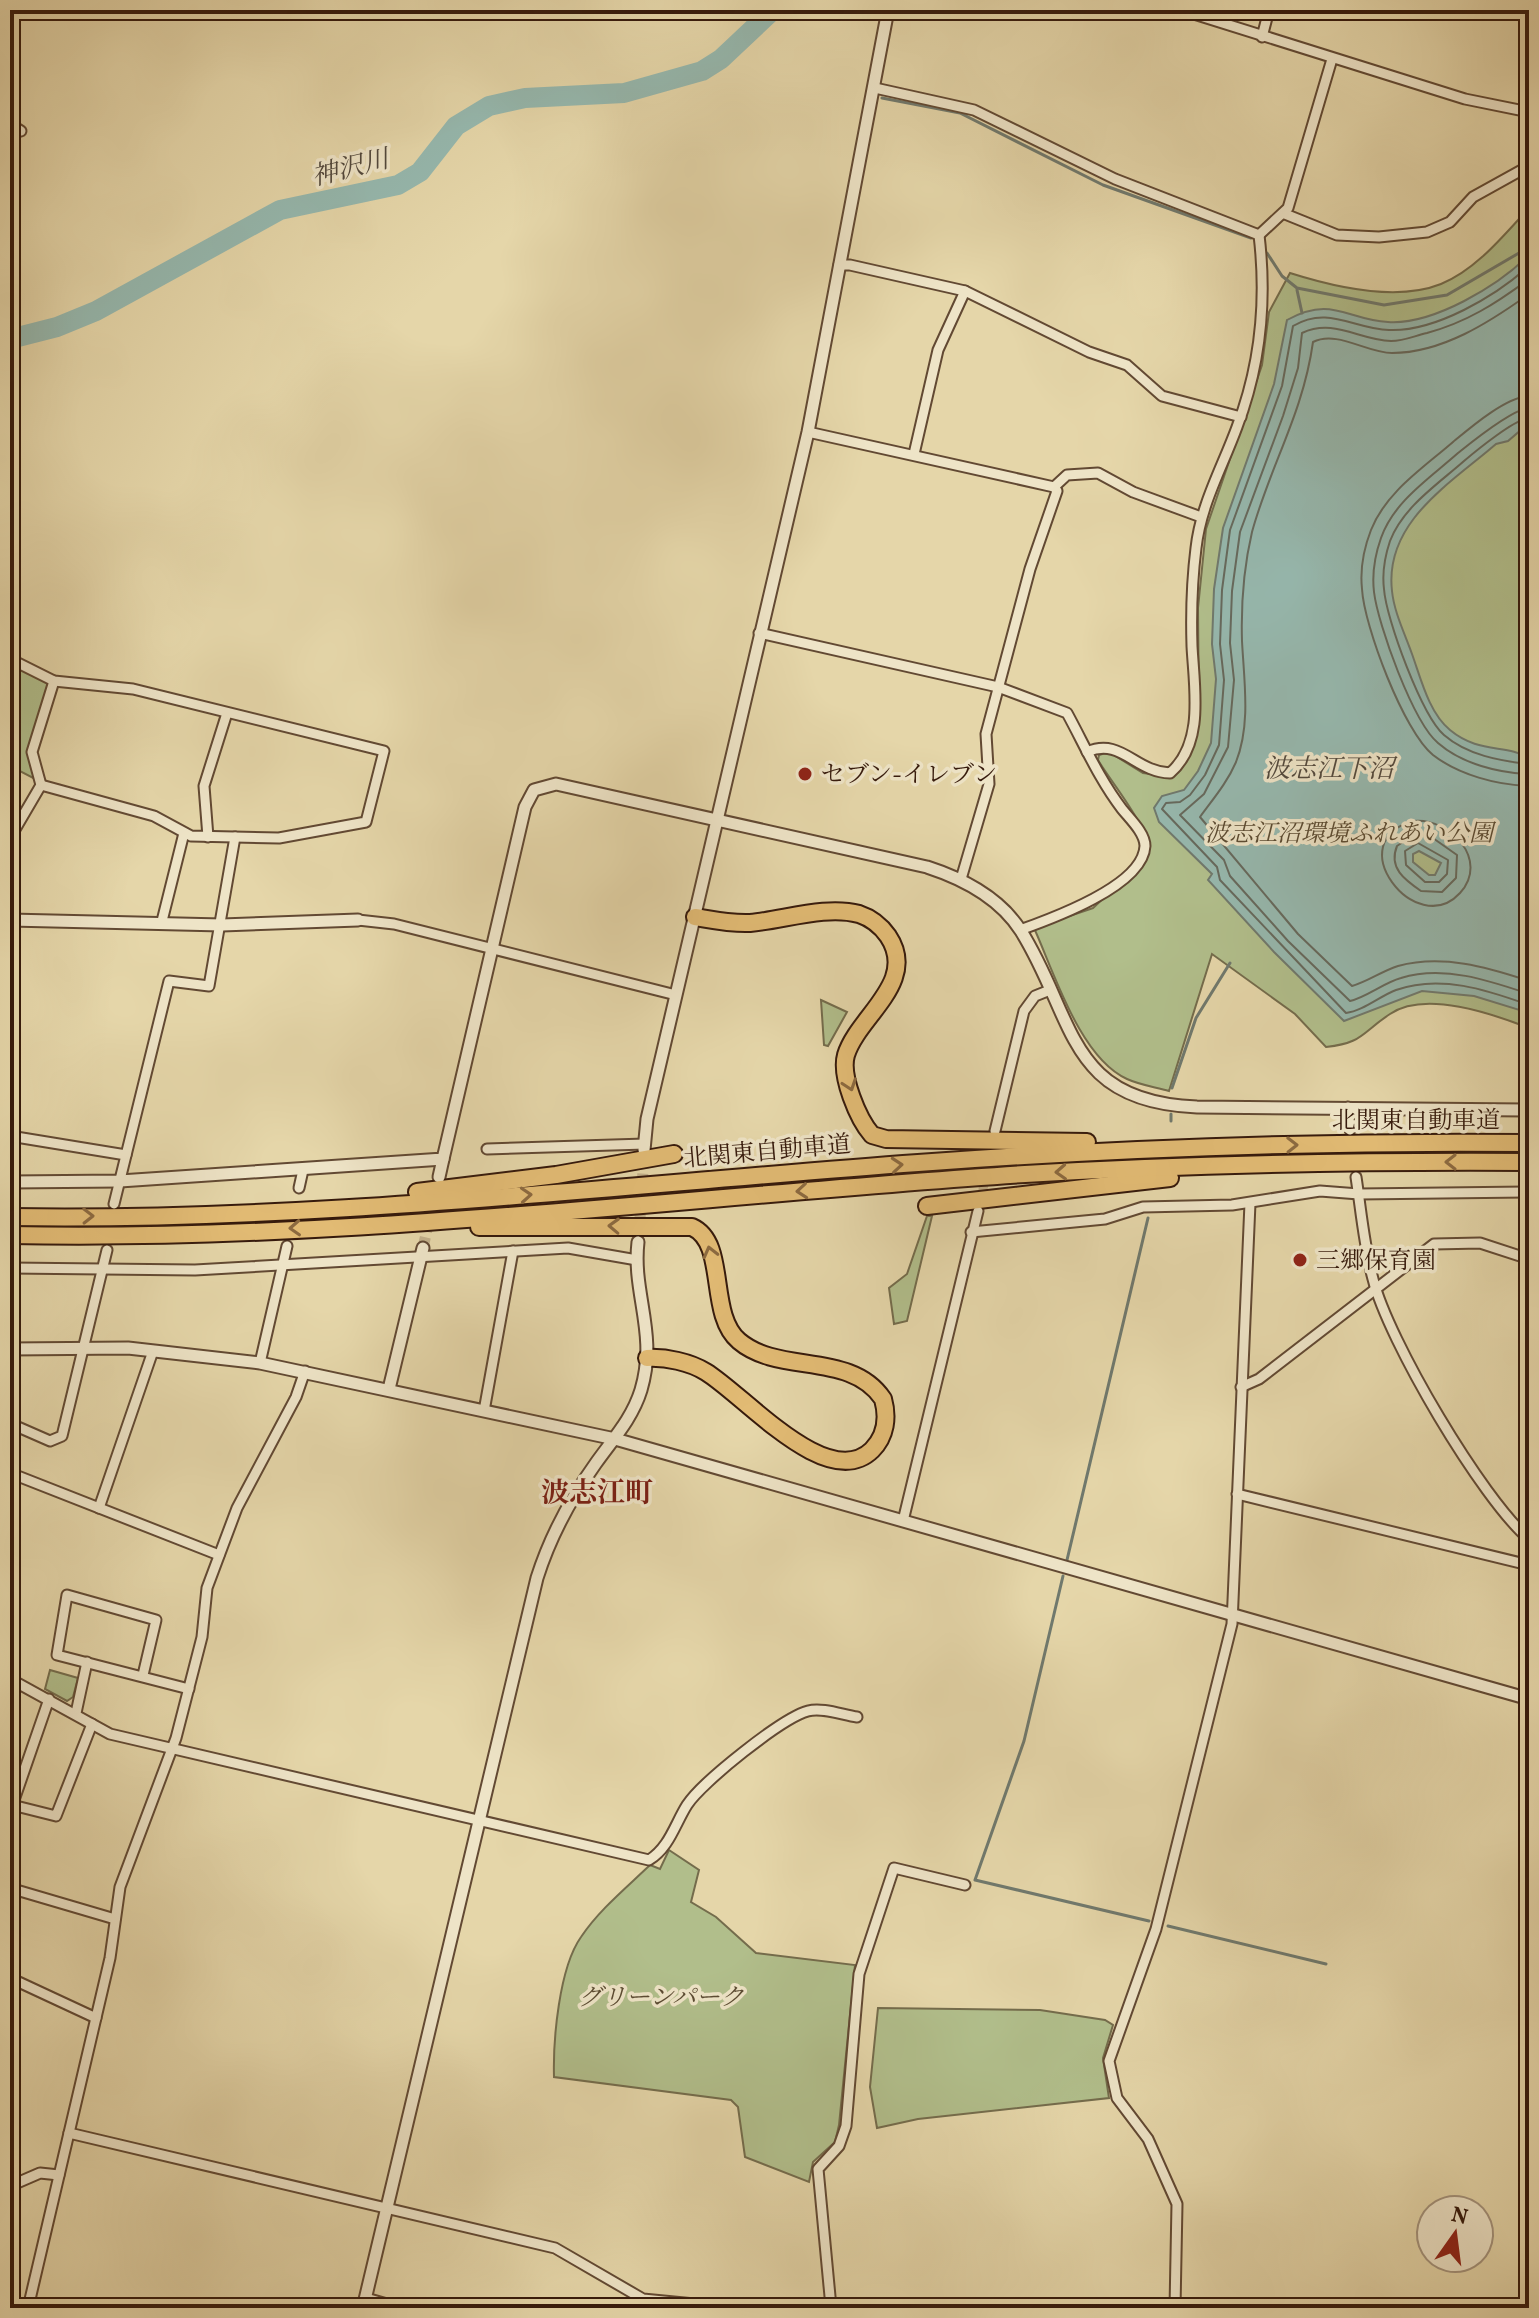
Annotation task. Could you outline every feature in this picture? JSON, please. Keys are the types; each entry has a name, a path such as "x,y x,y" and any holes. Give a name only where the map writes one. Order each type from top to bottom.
{"highway":[{"path":"695,917 746,923 849,912 871,920 885,932 894,948 895,975 887,993 849,1049 845,1064 865,1124 878,1137 1214,1147"},
{"path":"695,917 744,930 842,920 859,921 874,930 887,950 888,974 881,990 837,1054"},
{"name":"北関東自動車道","path":"10,1217 253,1212 459,1200 920,1163 1214,1147 1529,1143"},
{"path":"253,1212 556,1175 674,1154"},
{"path":"927,1206 1045,1190 1335,1162"},
{"name":"北関東自動車道","path":"10,1235 137,1234 373,1224 1027,1174 1335,1162 1529,1162"},
{"path":"373,1224 692,1227 708,1241 722,1313 733,1335 758,1351 863,1378 883,1399 884,1429 868,1454 850,1462 828,1461 808,1450 707,1373 660,1358 647,1358"},
{"path":"647,1358 700,1376 817,1464 845,1470 873,1459 887,1442 893,1421 891,1401 881,1384 855,1368 750,1341 732,1322 728,1306 729,1290"}],"street":[{"path":"487,1149 644,1147 647,1119 808,432 888,10"},
{"path":"1181,10 1465,99 1529,112"},
{"path":"1262,37 1269,10"},
{"path":"1259,235 1285,214 1332,59"},
{"path":"875,88 974,110 1115,179 1259,235"},
{"path":"10,124 21,131"},
{"path":"1285,214 1337,235 1379,237 1427,232 1450,222 1473,197 1529,166"},
{"path":"1087,752 1101,746 1111,747 1145,768 1170,773 1187,751 1195,715 1192,606 1201,517 1241,417 1256,366 1264,275 1259,235"},
{"path":"839,265 965,291 1068,343 1127,365 1162,396 1241,417"},
{"path":"914,454 938,350 965,291"},
{"path":"808,432 1054,487 1057,491 1030,569 986,734 989,784 961,879"},
{"path":"1054,487 1067,475 1098,473 1133,492 1201,517"},
{"path":"759,633 998,687 1067,713 1105,786 1142,835 1143,851 1125,875 1083,907 1020,930"},
{"path":"10,659 54,681 133,689 384,751 366,822 279,838 208,837 184,833 154,816 41,785"},
{"path":"10,838 41,785 32,752 54,681"},
{"path":"208,837 204,786 227,713"},
{"path":"439,1177 525,807 531,792 556,784 927,867 961,879 984,894 1020,930 1083,1056 1110,1081 1140,1098 1176,1106 1529,1110"},
{"path":"162,921 184,833"},
{"path":"114,1204 169,981 209,986 235,837"},
{"path":"10,920 162,921 222,925 358,920 394,924 676,995"},
{"path":"995,1131 1024,1011 1035,996 1050,990"},
{"path":"1348,1107 1350,1130"},
{"path":"10,1136 126,1155"},
{"path":"10,1182 120,1181 443,1159"},
{"path":"299,1188 303,1170"},
{"path":"1356,1177 1375,1288 1400,1346 1484,1487 1506,1518 1529,1539"},
{"path":"971,1232 1105,1219 1143,1207 1250,1203 1312,1192 1529,1192"},
{"path":"1175,2308 1177,2204 1148,2139 1117,2098 1109,2061 1156,1929 1232,1615 1250,1203"},
{"path":"903,1521 978,1211"},
{"path":"401,2308 364,2303 478,1817 541,1565 577,1491 615,1439 637,1402 647,1358 647,1320 637,1260 638,1242"},
{"path":"1241,1387 1259,1379 1426,1248 1442,1242 1480,1243 1529,1259"},
{"path":"260,1363 287,1246"},
{"path":"10,1268 104,1266 174,1270 422,1253 568,1248 637,1260"},
{"path":"10,1441 18,1427 50,1441 60,1438 107,1250"},
{"path":"484,1411 513,1251"},
{"path":"389,1389 422,1253"},
{"path":"10,1349 84,1347 260,1363 615,1439 1529,1699"},
{"path":"99,1508 153,1351"},
{"path":"28,2308 96,2018 120,1887 172,1747 189,1689 202,1637 205,1594 237,1508 296,1397 305,1371"},
{"path":"10,1473 219,1555"},
{"path":"1237,1494 1489,1558 1529,1565"},
{"path":"143,1675 156,1620 67,1595 57,1655 189,1689"},
{"path":"76,1713 87,1662"},
{"path":"10,1679 110,1734 478,1817 649,1860 661,1853 689,1802 729,1763 809,1710 857,1717"},
{"path":"49,1699 11,1807 56,1816 92,1724"},
{"path":"831,2307 818,2169 839,2146 846,2126 859,1974 894,1868 965,1885"},
{"path":"10,1900 13,1889 115,1919"},
{"path":"10,1978 96,2018"},
{"path":"69,2133 562,2250 643,2299 690,2306 874,2308"},
{"path":"10,2186 40,2173 59,2175"}],"green space":[{"name":"波志江下沼","path":"1529,208 1529,1028 1478,1011 1421,1004 1390,1014 1355,1040 1326,1047 1295,1014 1212,954 1169,1091 1127,1079 1095,1053 1082,1034 1034,928 1093,908 1148,856 1148,846 1138,821 1098,760 1099,755 1109,752 1143,773 1172,777 1190,753 1199,722 1198,608 1206,529 1262,365 1269,312 1290,273 1345,287 1385,292 1405,292 1441,284 1478,261"},
{"path":"10,663 50,683 29,754 37,780 10,766"},
{"path":"821,1000 847,1012 828,1046 824,1045"},
{"path":"927,1216 932,1216 907,1321 894,1324 889,1288 907,1274"},
{"path":"50,1670 78,1678 73,1697 67,1701 45,1689"},
{"name":"グリーンパーク","path":"669,1850 699,1870 691,1902 716,1917 756,1953 855,1965 839,2125 835,2142 813,2162 809,2182 745,2157 738,2107 731,2100 554,2077 559,2005 573,1950 604,1908 650,1865 660,1869"},
{"path":"878,2008 1040,2010 1105,2020 1113,2025 1103,2058 1109,2098 918,2119 877,2128 870,2087"}],"water":[{"name":"波志江下沼","path":"1529,255 1529,423 1508,441 1496,444 1424,506 1399,544 1392,566 1392,591 1397,615 1422,685 1443,723 1471,743 1529,758 1529,1013 1474,996 1422,991 1344,1021 1274,952 1208,880 1212,874 1159,822 1154,808 1162,796 1184,790 1198,771 1211,743 1216,679 1212,644 1214,589 1223,528 1274,384 1287,320 1316,309 1388,322 1425,317 1483,291","holes":["1419,851 1441,863 1435,875 1429,875 1413,862 1413,854"]}],"waterway":[{"name":"神沢川","path":"10,339 57,327 96,311 280,210 398,185 420,172 456,126 489,106 525,98 624,93 702,71 721,59 773,10"},
{"path":"882,98 960,113 1103,185 1251,238"},
{"path":"1267,253 1282,276 1297,288 1384,305 1447,295 1529,244"},
{"path":"1297,290 1302,313"},
{"path":"1172,1088 1196,1018 1230,963"},
{"path":"1171,1114 1171,1121"},
{"path":"1067,1560 1148,1218"},
{"path":"1063,1576 1024,1741 975,1880 1149,1921"},
{"path":"1168,1926 1326,1964"}],"tunnel":[{"path":"639,1234 644,1155"},
{"path":"980,1204 990,1155"},
{"path":"423,1248 434,1197"}],"place":[{"name":"セブン-イレブン","path":"805,774"},
{"name":"三郷保育園","path":"1300,1260"}],"district":[{"name":"波志江町","path":"597,1492"}],"park label":[{"name":"波志江沼環境ふれあい公園","path":"1349,833"}]}
